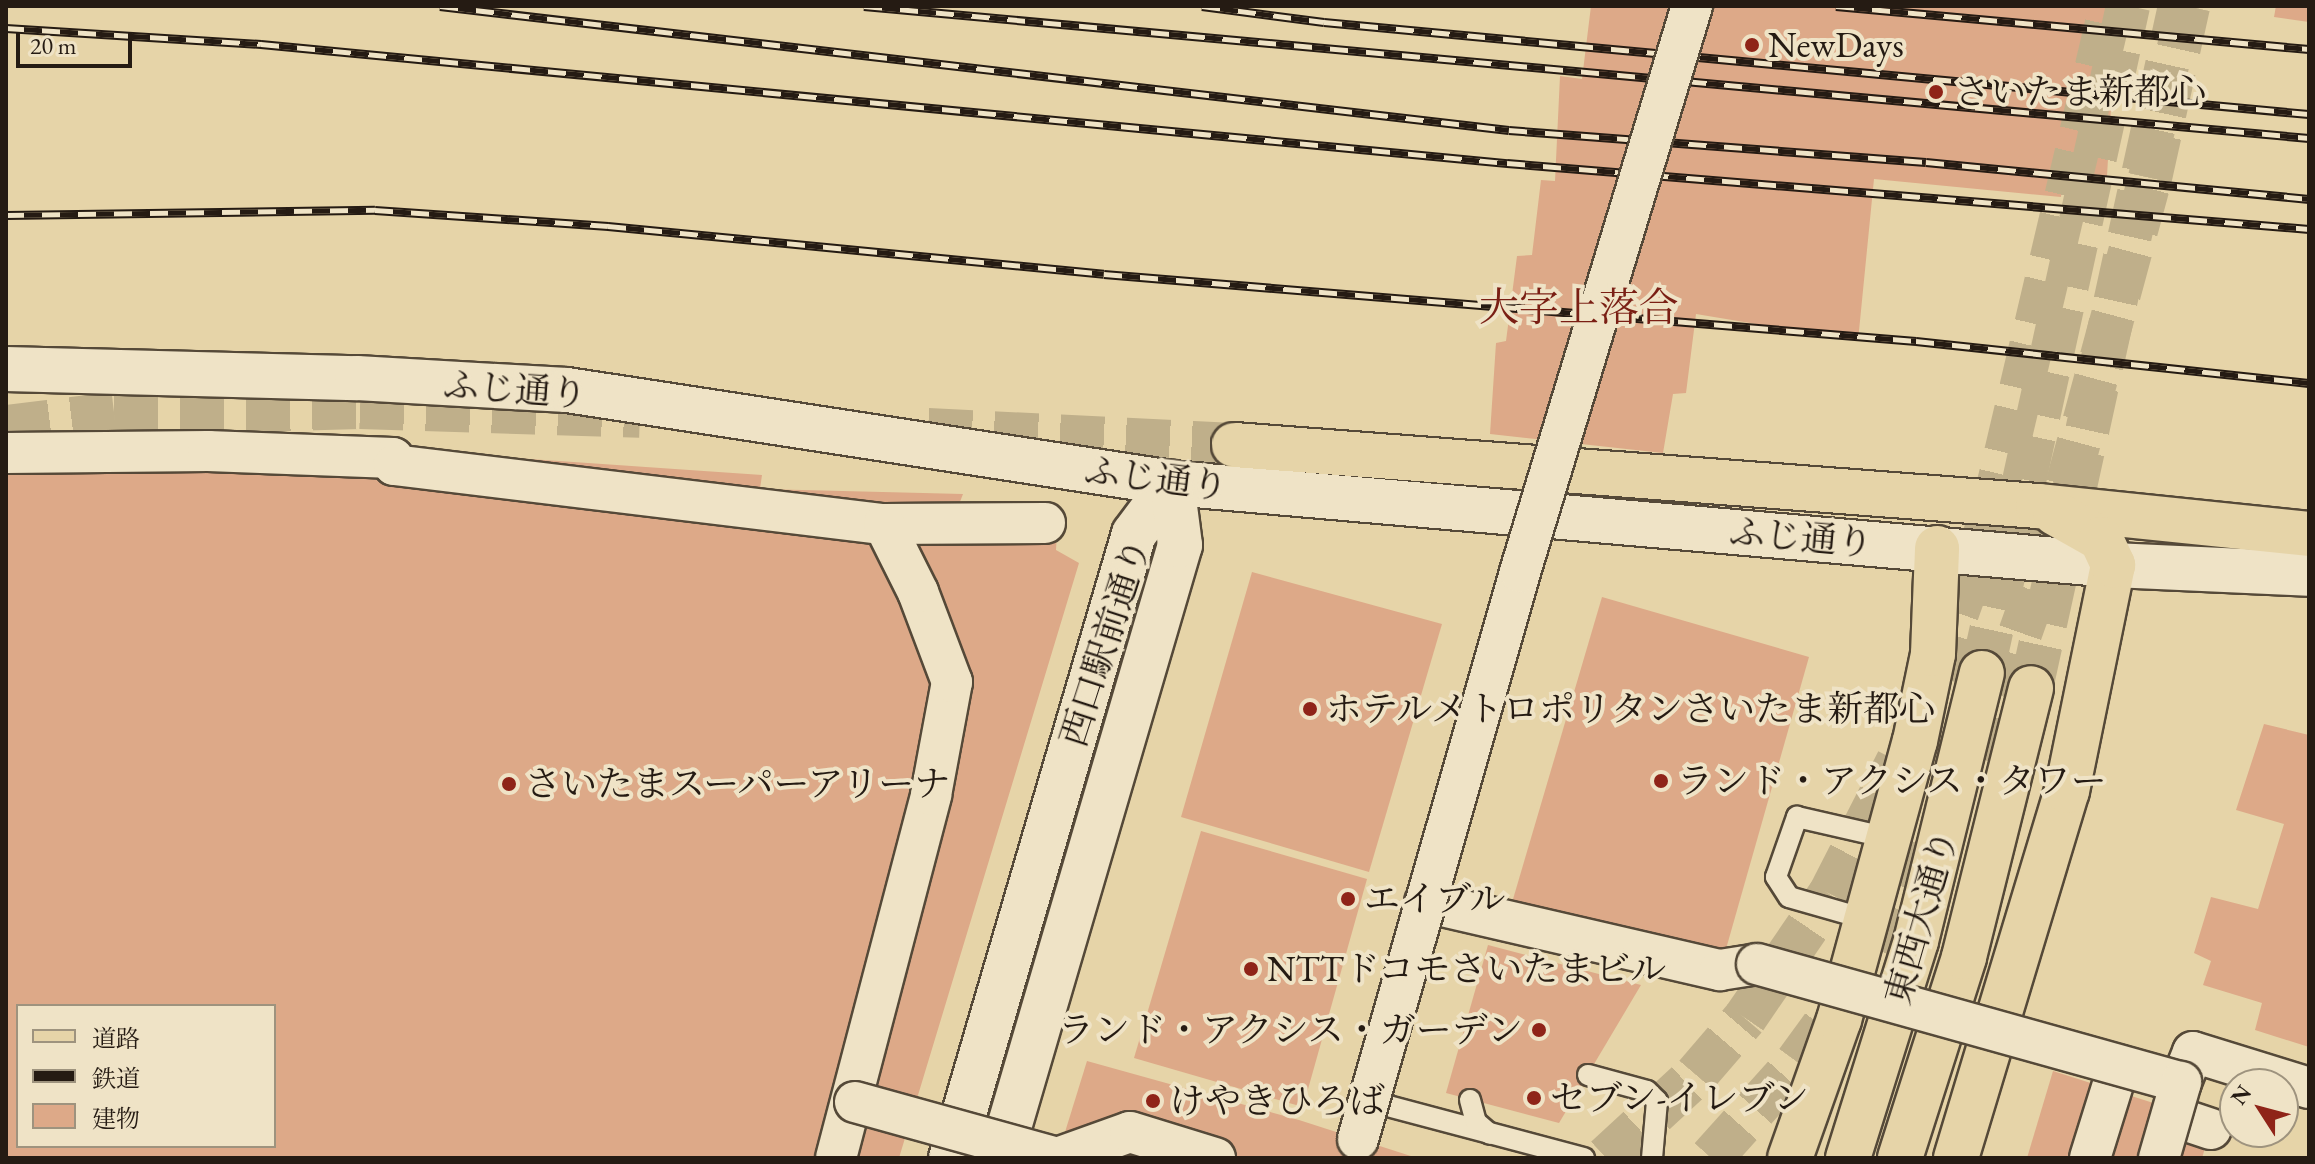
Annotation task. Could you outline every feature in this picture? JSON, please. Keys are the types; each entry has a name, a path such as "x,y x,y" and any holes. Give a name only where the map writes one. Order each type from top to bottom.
{"main road":[{"name":"ふじ通り","path":"6,369 357,378 567,390 1172,483 2113,565 2309,574"},
{"path":"1234,445 2038,506 2309,534"},
{"name":"西口駅前通り","path":"951,1158 1134,534 1172,483"},
{"name":"西口駅前通り","path":"1000,1158 1180,545 1172,483"},
{"path":"1956,1158 2021,956 2067,791 2113,565 2101,539 2085,526 2038,506"},
{"path":"1790,1158 1869,920 1889,838 1933,654 1937,548"},
{"name":"東西大通り","path":"1848,1158 1916,941 1982,673"},
{"name":"東西大通り","path":"1900,1158 1964,957 2031,688"}],"street":[{"path":"1350,1158 1692,6"},
{"path":"6,453 208,451 393,458 394,465 884,524 1045,523"},
{"path":"836,1158 855,1102 931,795 952,682 918,592 884,524"},
{"path":"1425,902 1720,970 1757,964 2119,1065 2177,1099 2211,1129"},
{"path":"2159,1158 2193,1052 2309,1088"},
{"path":"2090,1158 2119,1065"},
{"path":"855,1102 1057,1158 1130,1132 1166,1151 1215,1158"}],"lane":[{"path":"1524,513 1363,1067 1373,1096 1388,1106 1584,1158"},
{"path":"1869,920 1789,897 1776,877 1797,817 1889,838"},
{"path":"1588,1075 1647,1091 1657,1101 1652,1158"},
{"path":"1470,1100 1476,1122 1490,1134"}],"building":[{"path":"1591,6 2117,6 2107,176 2064,170 2061,197 1874,179 1858,341 1696,314 1686,393 1673,394 1663,453 1490,434 1496,343 1506,341 1517,256 1532,255 1541,180 1555,181 1560,76 1582,79"},
{"path":"2276,6 2309,6 2309,22 2274,17"},
{"name":"さいたまスーパーアリーナ","path":"211,437 762,475 760,489 963,494 958,507 1058,513 1056,550 1079,563 899,1158 6,1158 6,447"},
{"path":"1252,572 1442,624 1369,872 1181,817"},
{"name":"ランド・アクシス・タワー","path":"1602,597 1809,657 1724,956 1511,906"},
{"path":"2264,724 2309,735 2309,1047 2255,1030 2262,1003 2203,985 2211,961 2194,953 2211,897 2258,909 2284,824 2236,810"},
{"name":"NTTドコモさいたまビル","path":"1201,831 1367,879 1303,1107 1134,1058"},
{"name":"ランド・アクシス・ガーデン","path":"1488,945 1641,985 1559,1123 1446,1093"},
{"name":"けやきひろば","path":"1087,1061 1299,1120 1417,1158 1057,1158"},
{"path":"2053,1071 2213,1122 2202,1158 2027,1158"}],"tunnel":[{"path":"1935,675 1991,517 2111,6"},
{"path":"1982,673 2128,6"},
{"path":"2031,688 2180,6"},
{"path":"1976,757 2050,549 2150,178 2188,6"},
{"path":"6,427 114,414 360,407 640,416"},
{"path":"928,430 1234,445"},
{"path":"1606,1158 1696,1075 1745,1018 1830,894 1898,761"},
{"path":"1711,1158 1797,1062 1840,1003 1933,848"}],"railway":[{"path":"440,6 1509,130 1926,162 2309,199"},
{"path":"864,6 2309,138"},
{"path":"1202,6 1324,22 2309,114"},
{"path":"1836,6 2309,49"},
{"path":"6,28 261,44 1507,163 2309,229"},
{"path":"6,215 375,210 608,226 1104,274 1916,341 2309,383"}],"place":[{"name":"NewDays","path":"1752,45"},
{"name":"さいたま新都心","path":"1936,92"},
{"name":"ホテルメトロポリタンさいたま新都心","path":"1310,709"},
{"name":"ランド・アクシス・タワー","path":"1661,781"},
{"name":"さいたまスーパーアリーナ","path":"509,784"},
{"name":"エイブル","path":"1348,899"},
{"name":"NTTドコモさいたまビル","path":"1251,969"},
{"name":"ランド・アクシス・ガーデン","path":"1539,1030"},
{"name":"セブン-イレブン","path":"1534,1098"},
{"name":"けやきひろば","path":"1153,1101"}],"district":[{"name":"大字上落合","path":"1579,307"}]}
